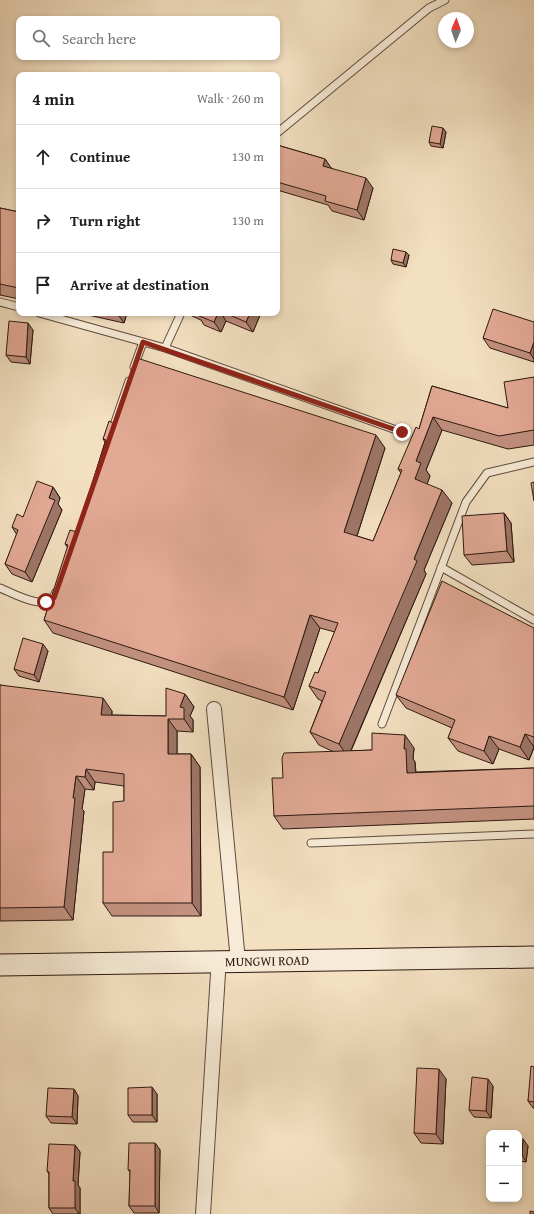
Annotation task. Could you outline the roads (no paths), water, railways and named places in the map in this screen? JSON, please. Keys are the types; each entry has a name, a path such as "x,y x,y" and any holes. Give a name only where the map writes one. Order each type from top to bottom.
{"main road":[{"name":"MUNGWI ROAD","path":"0,965 534,957"},
{"name":"MUNGWI ROAD","path":"0,975 534,969"}],"street":[{"path":"214,708 238,961"},
{"path":"203,1214 218,973"}],"lane":[{"path":"280,131 429,8 445,0"},
{"path":"0,302 16,306"},
{"path":"50,316 165,348 402,432"},
{"path":"165,348 180,316"},
{"path":"109,438 143,342"},
{"path":"382,724 466,502 487,473 534,462"},
{"path":"441,567 534,620"},
{"path":"0,588 34,602 46,602 54,598 58,587"},
{"path":"310,843 534,834"}]}
